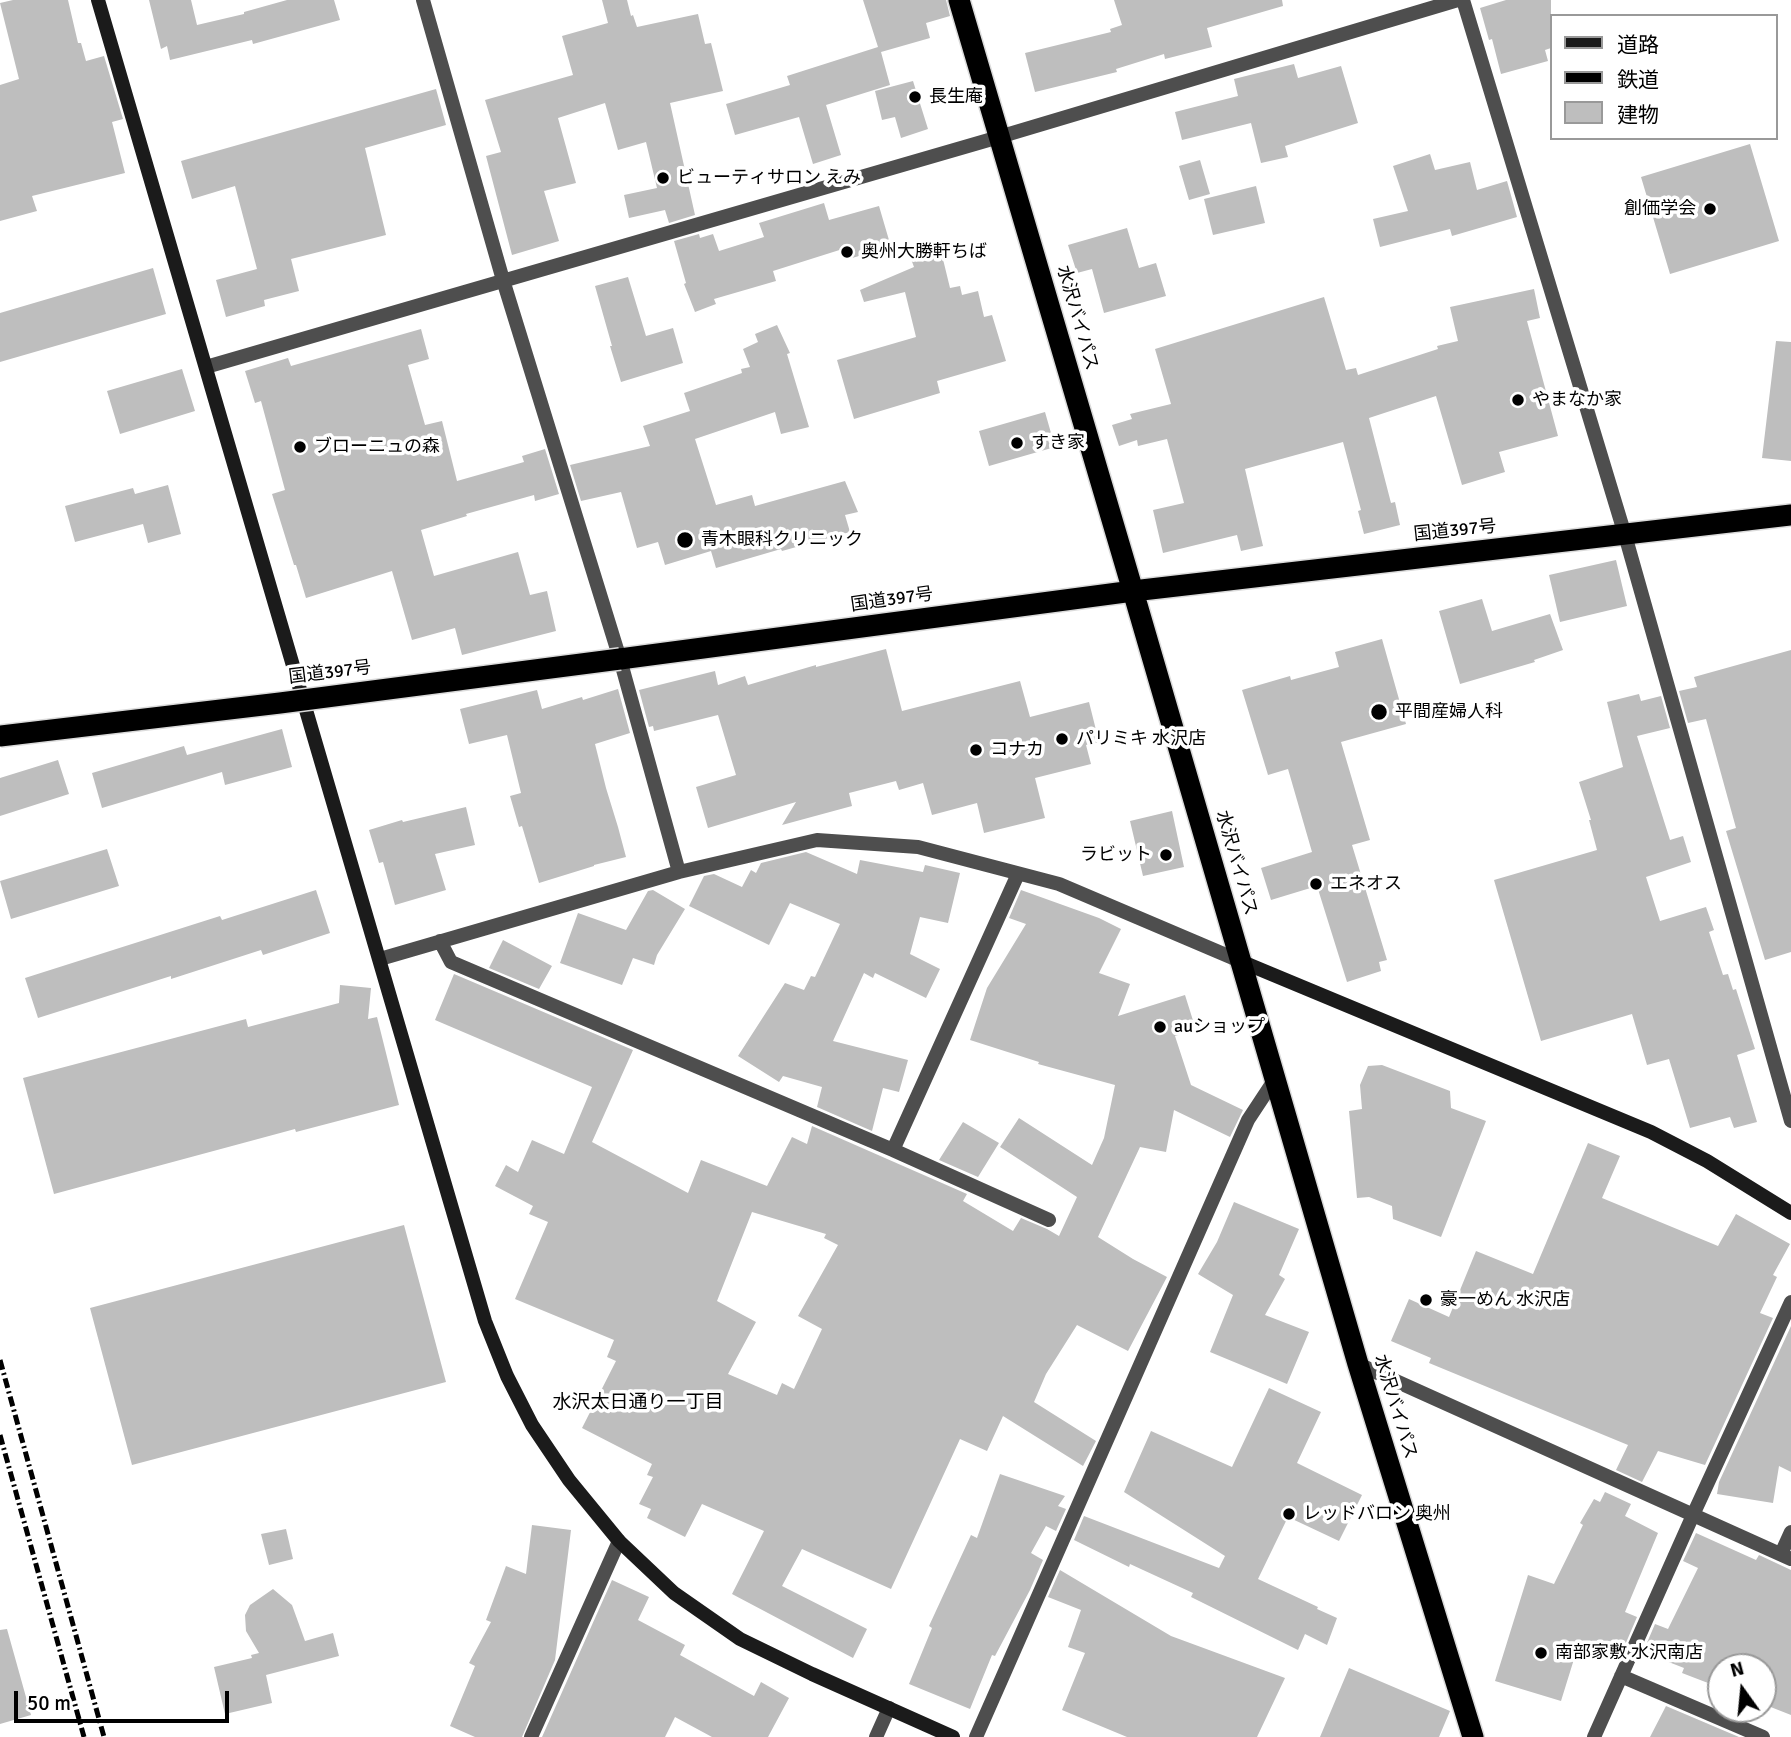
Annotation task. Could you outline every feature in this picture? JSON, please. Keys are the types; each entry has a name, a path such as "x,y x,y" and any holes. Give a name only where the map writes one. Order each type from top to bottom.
{"highway":[{"name":"水沢バイパス","path":"959,0 1358,1364 1472,1737"},
{"name":"国道397号","path":"0,736 280,703 1133,590 1791,515"}],"street":[{"path":"98,0 485,1321 507,1376 532,1425 569,1480 618,1541 674,1593 740,1639 953,1737"},
{"path":"423,0 503,280 620,659 679,872"},
{"path":"206,367 999,137 1458,0"},
{"path":"1463,0 1625,535 1791,1121"},
{"path":"380,959 679,872 817,840 918,847 1059,884 1650,1132 1707,1161 1791,1213"},
{"path":"893,1150 1018,874"},
{"path":"440,942 450,962 893,1150 1049,1220"},
{"path":"976,1737 1248,1120 1275,1079"},
{"path":"1594,1737 1791,1302"},
{"path":"1358,1364 1786,1557 1791,1532"},
{"path":"531,1737 618,1541"},
{"path":"1621,1676 1763,1737"},
{"path":"876,1737 889,1708"}],"building":[{"path":"13,0 68,0 78,43 81,43 86,61 104,56 123,119 112,122 125,173 32,196 37,211 0,221 0,85 19,79 0,3"},
{"path":"149,0 191,0 197,25 287,0 334,0 340,20 253,44 252,40 170,60 167,46 161,49"},
{"path":"602,0 627,0 637,27 698,14 705,44 711,43 723,91 670,103 695,215 669,223 665,210 629,218 624,195 657,188 646,142 618,150 605,103 558,118 576,183 544,191 559,241 512,255 486,156 501,152 485,100 573,75 562,36 608,23"},
{"path":"863,0 946,0 950,16 926,23 930,38 881,52 890,85 826,105 841,155 813,164 799,117 735,135 726,104 790,85 787,76 878,47"},
{"path":"1114,0 1282,0 1283,6 1207,28 1212,47 1165,59 1164,54 1116,69 1117,72 1035,92 1025,53 1111,32 1110,29 1122,25"},
{"path":"1506,0 1551,0 1550,48 1545,50 1548,61 1501,74 1480,8"},
{"path":"1294,64 1298,78 1341,66 1358,123 1285,146 1288,157 1261,163 1251,123 1182,140 1175,112 1238,96 1234,79"},
{"path":"913,81 928,129 901,138 895,117 882,120 875,91"},
{"path":"436,89 446,125 365,148 386,235 291,259 299,291 264,300 265,306 226,317 216,280 257,269 235,186 192,199 181,161"},
{"name":"創価学会","path":"1750,144 1779,241 1670,274 1641,177"},
{"path":"1430,154 1435,170 1470,162 1477,190 1507,181 1517,217 1452,236 1450,229 1380,247 1373,219 1408,211 1393,166"},
{"path":"1200,160 1210,194 1189,200 1179,166"},
{"path":"1256,186 1265,223 1213,235 1204,199"},
{"path":"824,203 829,220 879,206 891,247 852,258 849,247 773,271 776,281 714,299 716,304 695,312 684,284 686,283 674,241 699,234 700,238 713,234 719,251 764,237 759,223"},
{"path":"1127,228 1139,268 1156,263 1166,296 1104,313 1092,269 1077,273 1068,245"},
{"path":"941,251 950,288 960,286 962,295 978,291 984,317 992,315 1006,361 937,381 940,393 854,419 837,360 916,337 905,292 864,302 860,290 914,267 911,259"},
{"path":"153,268 166,314 0,362 0,313"},
{"path":"628,277 646,336 673,328 683,363 621,382 595,286"},
{"path":"1534,289 1540,318 1527,321 1558,436 1499,452 1505,472 1462,485 1436,396 1369,418 1391,503 1395,502 1400,525 1364,534 1358,511 1361,510 1343,442 1245,469 1263,546 1241,551 1237,535 1163,553 1153,510 1184,503 1167,439 1138,446 1137,440 1119,446 1112,425 1132,419 1130,414 1171,404 1155,349 1324,297 1346,370 1356,368 1358,375 1458,341 1450,307"},
{"path":"777,325 790,353 787,354 809,427 781,434 775,412 695,439 716,505 752,495 755,506 845,481 858,512 845,515 850,532 716,568 711,551 665,565 658,542 637,548 621,492 581,501 570,465 650,446 643,426 690,411 684,393 742,373 741,369 750,367 743,349 758,342 755,334"},
{"path":"421,329 429,359 408,365 425,425 442,421 457,481 524,462 522,456 545,449 559,494 535,501 534,495 421,530 434,576 518,552 530,595 547,591 556,631 462,655 455,628 412,640 392,571 306,598 272,494 285,490 261,401 255,403 245,371 288,358 291,366"},
{"path":"1776,341 1791,342 1791,461 1762,458"},
{"path":"182,369 195,411 120,434 107,391"},
{"path":"1045,412 1055,447 989,466 979,431"},
{"path":"168,485 181,534 148,543 143,524 75,542 65,506 133,488 135,494"},
{"path":"1616,560 1627,606 1560,622 1549,575"},
{"path":"1482,599 1492,631 1550,614 1563,650 1534,660 1535,662 1460,684 1439,611"},
{"path":"1382,639 1406,724 1341,742 1370,840 1352,845 1387,960 1379,962 1381,971 1347,982 1317,886 1271,900 1261,868 1312,852 1288,769 1268,775 1242,690 1290,676 1291,680 1339,667 1335,652"},
{"path":"886,649 902,711 1020,681 1030,717 1089,702 1099,742 1086,745 1091,764 1035,778 1045,818 984,833 977,803 932,815 923,783 899,790 896,781 849,793 852,806 782,825 796,802 708,828 696,787 736,775 718,715 654,731 653,726 649,727 639,690 715,671 718,685 745,676 748,685 816,665"},
{"path":"1791,650 1791,952 1765,960 1726,831 1736,828 1706,719 1688,723 1679,691 1697,687 1694,677"},
{"path":"618,689 630,733 595,744 626,857 539,883 510,796 521,793 507,735 469,744 460,709 537,690 542,709"},
{"path":"1639,694 1641,701 1661,696 1670,728 1637,736 1670,840 1683,836 1691,862 1646,877 1660,921 1706,907 1714,930 1709,932 1723,975 1728,974 1733,990 1736,989 1755,1049 1737,1055 1757,1122 1734,1128 1730,1117 1690,1128 1669,1059 1647,1065 1632,1014 1541,1041 1494,880 1597,850 1579,782 1623,767 1607,702"},
{"path":"282,729 292,767 225,785 222,772 102,808 92,773 184,746 187,755"},
{"path":"58,760 69,794 0,816 0,778"},
{"path":"466,807 475,845 435,854 446,890 395,905 383,862 379,863 369,830 402,820 403,822"},
{"path":"1172,811 1184,867 1143,876 1130,821"},
{"path":"107,849 119,886 11,919 0,881"},
{"path":"806,852 857,874 860,860 923,872 925,865 960,873 948,923 920,917 910,954 940,969 926,998 875,973 873,978 864,973 833,1041 908,1060 899,1092 883,1088 872,1131 817,1107 822,1087 783,1076 779,1082 738,1056 785,983 804,990 811,976 815,977 840,924 790,903 769,945 689,906 704,876 714,874 742,887 751,870 756,873 761,863"},
{"path":"316,890 330,933 263,955 261,950 171,979 171,976 38,1018 25,978 220,916 222,920"},
{"path":"653,890 685,909 657,955 654,965 633,958 622,985 560,963 578,913 626,930 648,891"},
{"path":"1021,890 1099,918 1121,929 1099,973 1130,984 1118,1016 1185,995 1196,1030 1175,1036 1191,1085 1243,1110 1230,1137 1174,1110 1166,1152 1140,1147 1098,1237 1167,1277 1128,1351 1077,1325 1046,1374 1034,1402 1096,1441 1083,1466 1003,1416 987,1451 960,1439 891,1589 802,1549 782,1586 867,1629 853,1658 732,1594 764,1531 702,1504 685,1537 647,1518 651,1509 639,1504 653,1477 647,1475 652,1464 582,1428 616,1361 607,1357 614,1340 515,1299 548,1222 529,1214 533,1206 495,1186 506,1165 518,1172 532,1140 564,1154 592,1087 435,1020 454,974 633,1050 592,1142 688,1193 701,1160 767,1186 792,1137 807,1144 812,1126 967,1194 963,1201 1013,1231 1021,1218 1059,1236 1077,1197 1000,1147 1019,1118 1092,1165 1104,1138 1115,1085 1038,1064 1039,1062 970,1040 987,988 1026,924 1009,918","holes":["752,1212 826,1234 824,1238 838,1245 798,1316 822,1329 794,1389 782,1383 777,1395 728,1374 756,1322 717,1301"]},
{"path":"503,940 552,966 539,989 489,968"},
{"path":"340,985 371,988 368,1019 377,1017 399,1105 296,1132 295,1129 54,1194 23,1078 246,1019 248,1027 339,1003"},
{"path":"1382,1065 1450,1091 1451,1108 1486,1121 1441,1237 1393,1219 1392,1206 1369,1197 1357,1198 1349,1111 1362,1109 1360,1085 1368,1066"},
{"path":"963,1122 999,1143 978,1177 939,1160"},
{"path":"1588,1143 1620,1156 1602,1198 1718,1246 1736,1214 1790,1244 1773,1275 1777,1277 1760,1313 1773,1318 1705,1465 1658,1451 1642,1482 1616,1470 1628,1445 1429,1363 1431,1358 1391,1341 1409,1299 1449,1317 1476,1251 1533,1274"},
{"path":"1234,1202 1299,1229 1279,1275 1285,1279 1265,1315 1309,1332 1287,1384 1210,1352 1233,1295 1198,1274 1217,1242"},
{"path":"404,1225 446,1382 132,1465 90,1308"},
{"path":"1791,1326 1791,1472 1779,1466 1773,1503 1717,1494 1719,1482"},
{"path":"1269,1388 1321,1412 1297,1463 1362,1495 1339,1541 1288,1517 1258,1579 1337,1618 1327,1645 1305,1634 1298,1650 1191,1597 1193,1593 1130,1564 1129,1567 1074,1540 1084,1516 1219,1568 1225,1556 1124,1492 1151,1431 1232,1467"},
{"path":"1000,1474 1065,1496 1058,1506 1066,1509 1056,1531 1046,1526 1031,1553 1043,1560 995,1656 992,1655 970,1709 909,1684 932,1628 929,1626 971,1535 977,1538"},
{"path":"1605,1492 1631,1504 1625,1516 1658,1533 1625,1612 1637,1617 1625,1645 1617,1642 1606,1660 1579,1643 1561,1701 1495,1681 1528,1575 1554,1584 1583,1525 1580,1523 1594,1499 1600,1502"},
{"path":"532,1525 571,1530 555,1660 522,1737 475,1737 450,1726 475,1666 469,1663 491,1622 486,1620 506,1566 526,1574"},
{"path":"286,1529 293,1559 269,1565 261,1534"},
{"path":"1696,1533 1756,1560 1759,1555 1791,1570 1791,1715 1777,1710 1777,1653 1707,1653 1707,1683 1682,1673 1684,1668 1643,1652 1655,1624 1668,1629 1698,1568 1683,1561"},
{"path":"1060,1570 1171,1636 1285,1678 1257,1737 1127,1737 1062,1710 1085,1653 1068,1647 1081,1610 1048,1597"},
{"path":"612,1580 649,1597 638,1620 685,1645 680,1655 754,1696 761,1682 789,1698 768,1737 712,1737 675,1717 665,1737 542,1737"},
{"path":"273,1589 292,1605 305,1641 333,1633 339,1656 266,1675 272,1703 225,1714 214,1667 252,1658 251,1655 259,1653 246,1631 245,1615 250,1605"},
{"path":"7,1629 31,1715 0,1724 0,1630"},
{"path":"1349,1668 1450,1711 1439,1737 1320,1737"},
{"path":"1666,1706 1739,1737 1650,1737"}],"railway":[{"path":"0,1360 104,1737"},
{"path":"0,1435 84,1737"}],"place":[{"name":"長生庵","path":"915,97"},
{"name":"ビューティサロン えみ","path":"663,178"},
{"name":"創価学会","path":"1710,209"},
{"name":"奥州大勝軒ちば","path":"847,252"},
{"name":"やまなか家","path":"1518,400"},
{"name":"すき家","path":"1017,443"},
{"name":"ブローニュの森","path":"300,447"},
{"name":"青木眼科クリニック","path":"685,540"},
{"name":"平間産婦人科","path":"1379,712"},
{"name":"パリミキ 水沢店","path":"1062,739"},
{"name":"コナカ","path":"976,750"},
{"name":"ラビット","path":"1166,855"},
{"name":"エネオス","path":"1316,884"},
{"name":"auショップ","path":"1160,1027"},
{"name":"豪一めん 水沢店","path":"1426,1300"},
{"name":"レッドバロン 奥州","path":"1289,1514"},
{"name":"南部家敷 水沢南店","path":"1541,1653"}],"district":[{"name":"水沢太日通り一丁目","path":"638,1403"}]}
